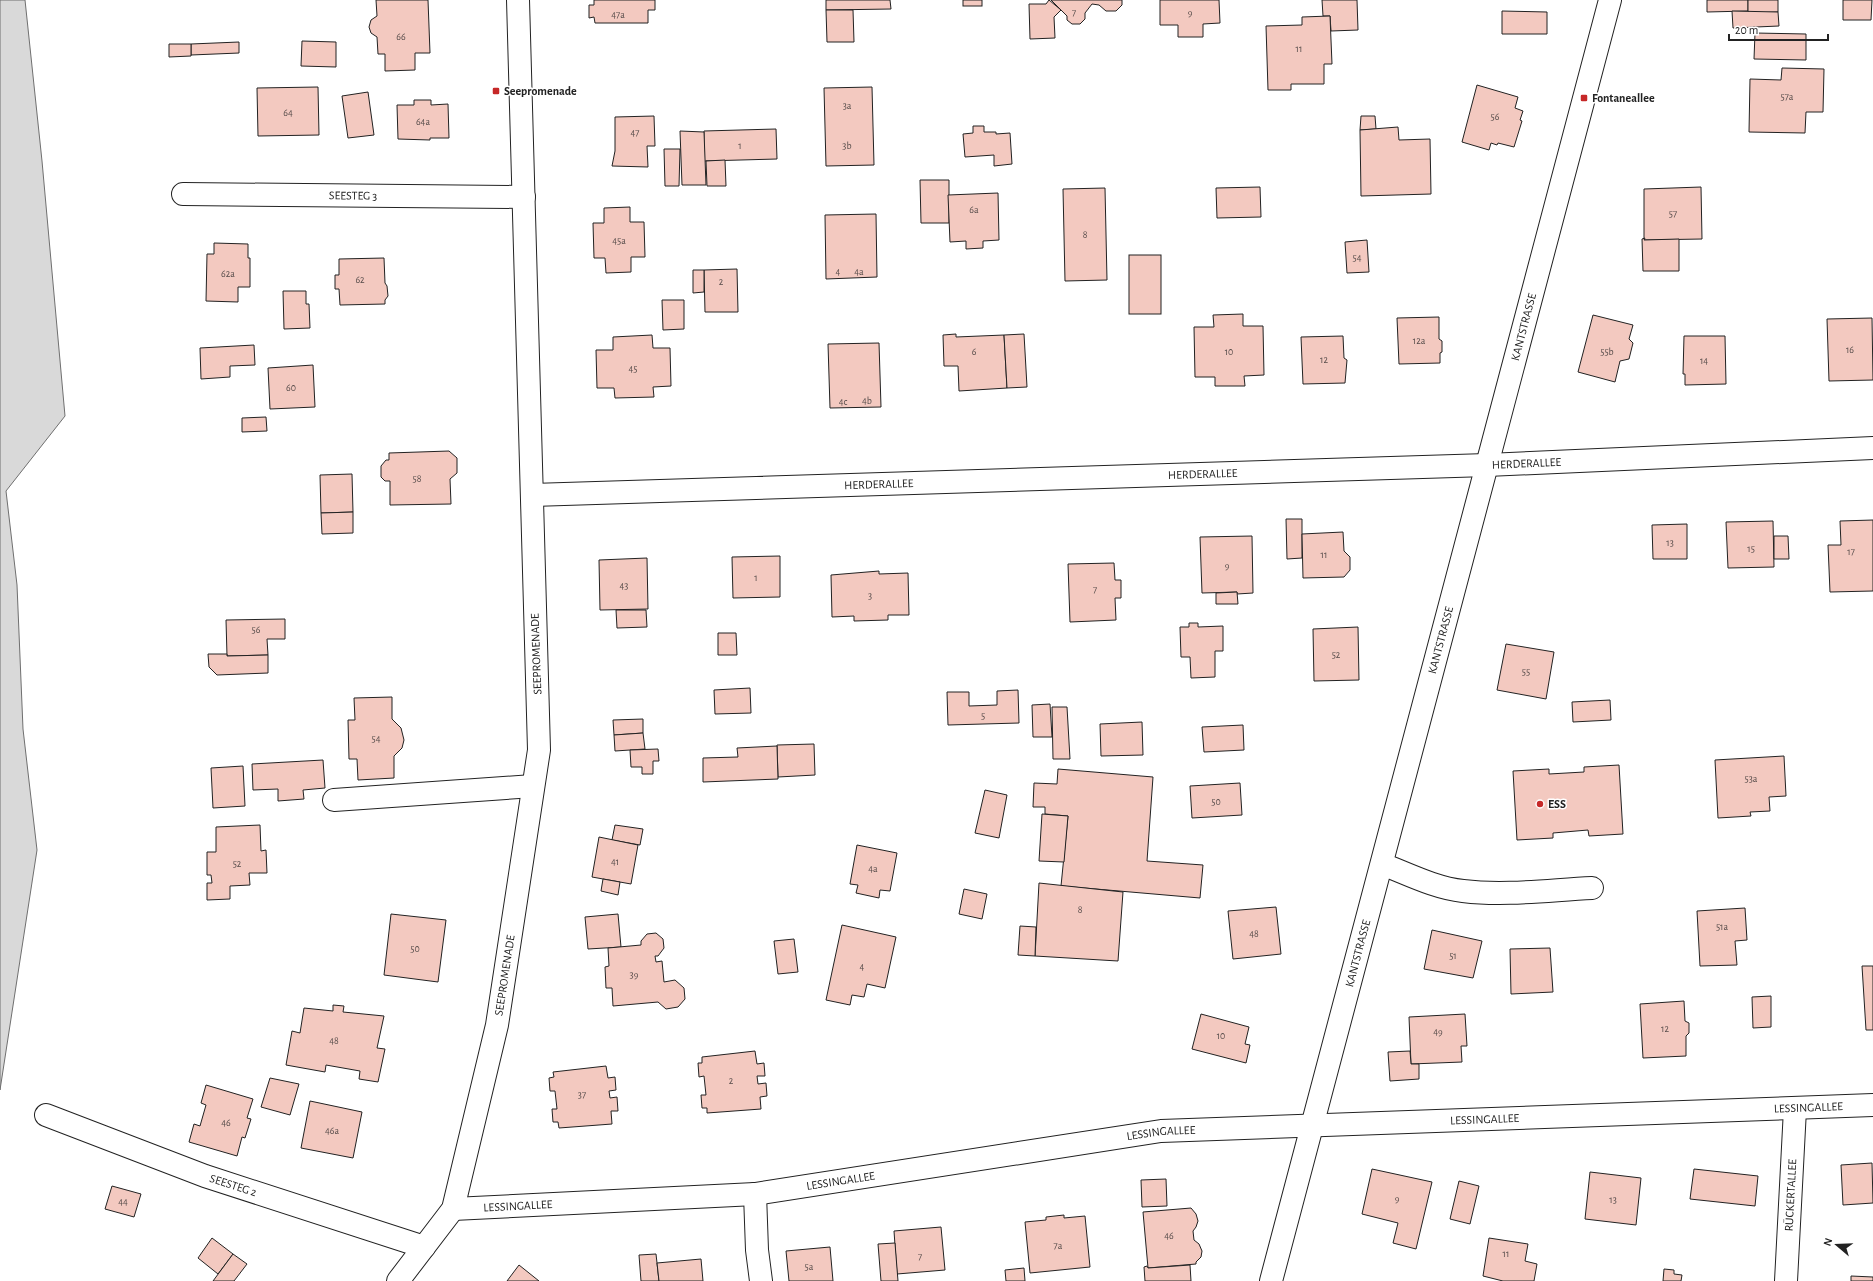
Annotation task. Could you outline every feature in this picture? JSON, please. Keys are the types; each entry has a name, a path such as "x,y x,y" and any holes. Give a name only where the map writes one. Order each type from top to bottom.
{"street":[{"name":"SEEPROMENADE","path":"398,1281 453,1209 497,1025 539,750 518,0"},
{"name":"KANTSTRASSE","path":"1271,1281 1610,0"},
{"name":"SEESTEG 3","path":"183,194 524,197"},
{"name":"HERDERALLEE","path":"532,495 1487,465 1873,448"},
{"path":"334,800 533,786"},
{"path":"1382,864 1435,885 1462,891 1495,893 1592,888"},
{"name":"LESSINGALLEE","path":"453,1209 755,1194 1161,1131 1873,1105"},
{"name":"RÜCKERTALLEE","path":"1786,1281 1795,1109"},
{"name":"SEESTEG 2","path":"46,1116 205,1176 424,1247"},
{"path":"755,1194 757,1250 761,1281"}],"shaded area":[{"path":"0,0 25,0 42,161 65,416 6,491 17,585 23,729 37,850 0,1090"}],"building":[{"path":"376,0 428,0 430,53 415,53 415,70 385,71 385,54 378,54 377,37 371,33 369,27 371,20 377,16"},
{"path":"594,0 655,0 655,10 648,10 648,23 595,23 594,17 589,18 589,5 594,5"},
{"path":"826,0 890,0 891,9 826,10"},
{"path":"963,0 982,0 982,6 963,6"},
{"path":"1049,0 1061,10 1054,17 1055,38 1030,39 1029,4 1046,4"},
{"path":"1051,0 1122,0 1122,5 1116,11 1106,11 1099,5 1092,4 1085,13 1085,19 1080,24 1072,24 1067,20 1067,16"},
{"path":"1160,0 1219,0 1220,23 1203,24 1203,37 1178,37 1178,25 1160,25"},
{"path":"1322,0 1357,0 1358,30 1331,31 1330,16 1323,16"},
{"path":"1707,0 1748,0 1748,11 1707,12"},
{"path":"1748,0 1778,0 1778,12 1750,13 1748,11"},
{"path":"1843,0 1872,0 1871,20 1843,20"},
{"path":"826,10 853,10 854,42 827,42"},
{"path":"1502,11 1547,12 1547,34 1502,34"},
{"path":"1732,11 1778,12 1779,26 1733,28"},
{"path":"1330,16 1332,64 1324,64 1324,84 1291,84 1291,90 1268,90 1266,26 1302,25 1302,17"},
{"path":"1755,33 1806,34 1806,60 1754,59"},
{"path":"302,41 336,42 336,67 301,66"},
{"path":"239,42 239,53 191,55 191,44"},
{"path":"169,44 191,44 191,56 169,57"},
{"path":"1782,68 1824,69 1823,112 1806,112 1805,133 1749,132 1750,79 1781,80"},
{"path":"1477,85 1518,97 1515,108 1523,111 1520,120 1522,121 1514,147 1491,143 1489,150 1462,142"},
{"path":"318,87 319,135 258,136 257,88"},
{"path":"872,87 874,165 826,166 824,88"},
{"path":"368,92 374,135 348,138 342,96"},
{"path":"414,100 431,100 431,105 448,104 449,138 430,138 430,140 398,139 397,105 414,105"},
{"path":"654,116 655,146 647,146 648,167 612,166 615,151 615,117"},
{"path":"1361,116 1375,116 1376,129 1360,130"},
{"path":"973,126 984,126 984,132 996,132 996,134 1010,133 1012,164 994,166 994,155 965,157 963,134 973,133"},
{"path":"1398,127 1399,140 1430,139 1431,194 1361,196 1360,130"},
{"path":"776,129 777,159 704,161 704,131"},
{"path":"680,131 704,132 706,185 682,185"},
{"path":"664,149 680,149 679,186 665,186"},
{"path":"725,160 726,186 707,186 706,161"},
{"path":"920,180 949,180 949,223 921,223"},
{"path":"1260,187 1261,217 1217,218 1216,188"},
{"path":"1701,187 1702,239 1644,240 1644,189"},
{"path":"1105,188 1107,280 1065,281 1063,189"},
{"path":"998,193 999,240 983,241 983,248 966,249 966,241 950,242 948,195"},
{"path":"630,207 630,222 644,222 645,257 631,257 631,272 606,273 605,258 594,258 593,223 604,223 604,208"},
{"path":"876,214 877,277 826,279 825,215"},
{"path":"1645,238 1644,240 1679,239 1679,271 1643,271 1642,239"},
{"path":"1367,240 1369,272 1347,273 1345,242"},
{"path":"214,243 248,244 248,258 250,258 250,287 238,287 238,302 206,301 207,254 214,254"},
{"path":"1129,255 1161,255 1161,314 1129,314"},
{"path":"384,258 385,283 387,286 388,296 385,300 385,304 340,305 339,289 335,289 335,275 339,275 339,259"},
{"path":"737,269 738,312 705,312 704,270"},
{"path":"693,270 704,270 704,292 693,293"},
{"path":"283,291 306,291 306,304 309,304 310,328 284,329"},
{"path":"662,300 684,300 684,329 663,330"},
{"path":"1243,314 1243,326 1263,326 1264,375 1244,376 1245,386 1215,386 1215,377 1195,377 1194,327 1214,327 1213,315"},
{"path":"1593,315 1633,325 1629,339 1633,343 1629,359 1620,361 1615,382 1578,372"},
{"path":"1439,317 1439,339 1442,341 1440,363 1399,364 1397,318"},
{"path":"1872,318 1873,380 1829,381 1827,319"},
{"path":"956,334 956,337 1004,335 1007,388 959,391 958,366 944,366 943,335"},
{"path":"1024,334 1027,387 1007,388 1004,335"},
{"path":"652,335 653,348 670,348 671,386 653,387 654,397 615,398 614,388 597,388 596,350 613,350 613,337"},
{"path":"1343,336 1344,358 1347,360 1345,383 1303,384 1301,337"},
{"path":"1684,336 1725,336 1726,384 1685,385 1685,374 1683,374"},
{"path":"879,343 881,407 830,408 828,344"},
{"path":"254,345 255,365 230,366 230,377 201,379 200,348"},
{"path":"313,365 315,407 270,409 268,368"},
{"path":"266,417 267,431 242,432 242,418"},
{"path":"449,451 457,458 457,473 450,479 451,504 390,505 390,481 385,481 381,477 381,466 386,460 389,460 389,453"},
{"path":"352,474 353,512 321,513 320,475"},
{"path":"353,512 353,533 322,534 321,513"},
{"path":"1286,519 1302,519 1302,558 1287,559"},
{"path":"1873,520 1873,591 1830,592 1828,545 1841,545 1840,521"},
{"path":"1773,521 1774,567 1728,568 1726,522"},
{"path":"1687,524 1687,559 1653,559 1652,525"},
{"path":"1343,532 1344,551 1350,557 1350,570 1344,577 1303,578 1302,534"},
{"path":"1252,536 1253,593 1202,593 1200,537"},
{"path":"1774,536 1788,536 1789,559 1774,559"},
{"path":"780,556 780,597 733,598 732,557"},
{"path":"647,558 648,609 600,610 599,560"},
{"path":"1114,563 1115,580 1121,580 1121,598 1115,598 1116,620 1070,622 1068,564"},
{"path":"879,571 879,574 908,573 909,615 888,615 888,620 854,621 854,616 832,617 831,575"},
{"path":"1237,592 1238,604 1216,604 1216,593"},
{"path":"616,610 646,610 647,627 617,628"},
{"path":"285,619 285,639 267,639 268,655 227,656 226,620"},
{"path":"1189,623 1198,623 1198,627 1223,626 1223,651 1215,651 1215,677 1191,678 1190,657 1181,657 1180,627 1189,627"},
{"path":"1358,627 1359,680 1314,681 1313,629"},
{"path":"718,633 736,633 737,655 718,655"},
{"path":"1506,644 1554,652 1546,699 1497,690"},
{"path":"208,654 227,654 227,656 268,655 268,673 217,675 209,667"},
{"path":"750,688 751,713 715,714 714,690"},
{"path":"1018,690 1019,723 948,725 947,692 969,692 969,706 997,705 997,691"},
{"path":"392,697 392,719 401,728 404,740 402,748 394,756 394,778 358,780 357,759 349,759 348,720 355,720 354,698"},
{"path":"1610,700 1611,720 1573,722 1572,702"},
{"path":"1050,704 1052,737 1033,737 1032,705"},
{"path":"1052,707 1067,707 1070,759 1053,759"},
{"path":"643,719 643,733 614,735 613,720"},
{"path":"1142,722 1143,755 1101,756 1100,724"},
{"path":"1243,725 1244,750 1204,752 1202,727"},
{"path":"643,733 645,749 615,751 614,735"},
{"path":"814,744 815,775 778,777 777,745"},
{"path":"777,746 778,779 703,782 703,758 738,757 737,748"},
{"path":"658,749 659,761 653,761 653,774 642,774 642,767 631,767 630,750"},
{"path":"1784,756 1786,796 1769,797 1770,811 1750,812 1751,816 1718,818 1715,760"},
{"path":"323,760 325,788 303,790 304,799 278,801 278,789 253,790 252,764"},
{"path":"1619,765 1623,834 1589,836 1588,830 1553,833 1553,838 1517,840 1513,771 1549,769 1549,774 1584,772 1584,767"},
{"path":"243,766 245,806 213,808 211,768"},
{"path":"1058,769 1153,777 1147,861 1203,865 1200,898 1061,886 1068,816 1045,814 1045,807 1033,807 1034,783 1057,784"},
{"path":"1240,783 1242,815 1192,818 1190,786"},
{"path":"985,790 1007,795 999,838 975,833"},
{"path":"1042,814 1068,816 1064,862 1039,861"},
{"path":"260,825 261,851 266,850 267,873 249,873 250,885 230,886 230,899 207,900 207,883 212,883 211,875 207,875 207,852 216,852 216,827"},
{"path":"615,825 643,829 640,845 612,840"},
{"path":"599,837 638,845 631,884 592,877"},
{"path":"857,845 897,853 890,891 880,890 879,898 856,893 858,885 850,884"},
{"path":"603,879 620,882 618,895 601,891"},
{"path":"1039,883 1123,892 1118,961 1035,956"},
{"path":"964,889 987,894 982,919 959,914"},
{"path":"1276,907 1281,954 1233,959 1228,911"},
{"path":"1745,908 1747,940 1735,941 1737,965 1700,966 1697,911"},
{"path":"391,914 446,920 438,982 384,975"},
{"path":"618,914 621,947 588,949 585,917"},
{"path":"842,925 896,937 885,988 867,984 864,997 852,995 850,1005 826,1000"},
{"path":"1020,926 1036,927 1035,956 1018,955"},
{"path":"1432,930 1482,941 1473,978 1424,969"},
{"path":"656,933 663,939 664,948 658,956 655,956 656,962 662,961 664,982 675,980 684,988 685,999 678,1007 666,1009 658,1002 613,1006 612,988 606,988 605,967 609,966 608,948 641,945 641,941 647,934"},
{"path":"794,939 798,972 778,974 774,941"},
{"path":"1550,948 1553,992 1511,994 1510,949"},
{"path":"1862,966 1873,966 1873,1030 1866,1030"},
{"path":"1771,996 1771,1027 1753,1028 1752,997"},
{"path":"1684,1001 1685,1021 1689,1023 1689,1033 1686,1036 1686,1056 1643,1058 1640,1004"},
{"path":"333,1005 344,1006 343,1012 384,1016 377,1048 385,1049 378,1082 359,1079 360,1071 326,1065 325,1072 286,1065 292,1031 300,1033 304,1008 333,1011"},
{"path":"1201,1014 1249,1027 1245,1044 1250,1045 1246,1063 1192,1049"},
{"path":"1465,1014 1467,1046 1461,1046 1462,1062 1411,1064 1409,1017"},
{"path":"755,1051 757,1064 764,1063 765,1076 757,1076 758,1084 766,1083 767,1096 760,1097 761,1109 707,1113 707,1108 702,1108 701,1095 706,1095 704,1076 699,1077 698,1063 702,1063 702,1057"},
{"path":"1410,1051 1411,1064 1419,1064 1419,1079 1390,1081 1388,1052"},
{"path":"606,1066 608,1078 615,1077 616,1090 609,1091 610,1098 617,1097 618,1111 611,1111 612,1124 559,1128 558,1122 553,1122 552,1109 557,1109 555,1091 550,1091 549,1078 554,1077 553,1072"},
{"path":"270,1078 299,1084 290,1115 261,1107"},
{"path":"206,1085 253,1099 247,1118 251,1119 245,1138 242,1137 237,1156 189,1142 194,1124 200,1126 206,1105 201,1103"},
{"path":"310,1101 362,1112 353,1158 301,1148"},
{"path":"1872,1163 1873,1203 1843,1205 1841,1165"},
{"path":"1372,1169 1432,1182 1416,1249 1393,1243 1398,1223 1362,1214"},
{"path":"1694,1169 1758,1176 1755,1206 1690,1199"},
{"path":"1590,1172 1641,1178 1636,1225 1585,1219"},
{"path":"1166,1179 1167,1206 1142,1207 1141,1180"},
{"path":"1459,1181 1479,1186 1470,1224 1450,1219"},
{"path":"112,1186 141,1194 134,1217 105,1209"},
{"path":"1191,1208 1196,1214 1198,1221 1193,1231 1194,1240 1199,1244 1202,1251 1201,1257 1196,1264 1148,1268 1143,1212"},
{"path":"1064,1215 1064,1218 1085,1216 1090,1267 1030,1273 1025,1222 1046,1220 1046,1217"},
{"path":"941,1227 945,1270 897,1274 894,1231"},
{"path":"212,1238 233,1254 218,1274 198,1258"},
{"path":"1489,1238 1528,1244 1525,1261 1537,1264 1534,1281 1503,1281 1483,1276"},
{"path":"895,1243 898,1281 881,1281 878,1244"},
{"path":"830,1247 833,1281 789,1281 786,1251"},
{"path":"233,1254 247,1264 234,1281 213,1281"},
{"path":"656,1254 659,1281 641,1281 639,1255"},
{"path":"701,1259 703,1281 659,1281 657,1263"},
{"path":"519,1265 539,1281 507,1281"},
{"path":"1190,1265 1191,1281 1145,1281 1144,1267"},
{"path":"1024,1268 1025,1281 1006,1281 1005,1270"},
{"path":"1664,1269 1674,1270 1674,1274 1682,1275 1681,1281 1663,1281"},
{"path":"1851,1276 1873,1277 1873,1281 1851,1281"}],"place":[{"name":"Seepromenade","path":"496,91"},
{"name":"Fontaneallee","path":"1584,98"},
{"name":"ESS","path":"1540,804"}]}
